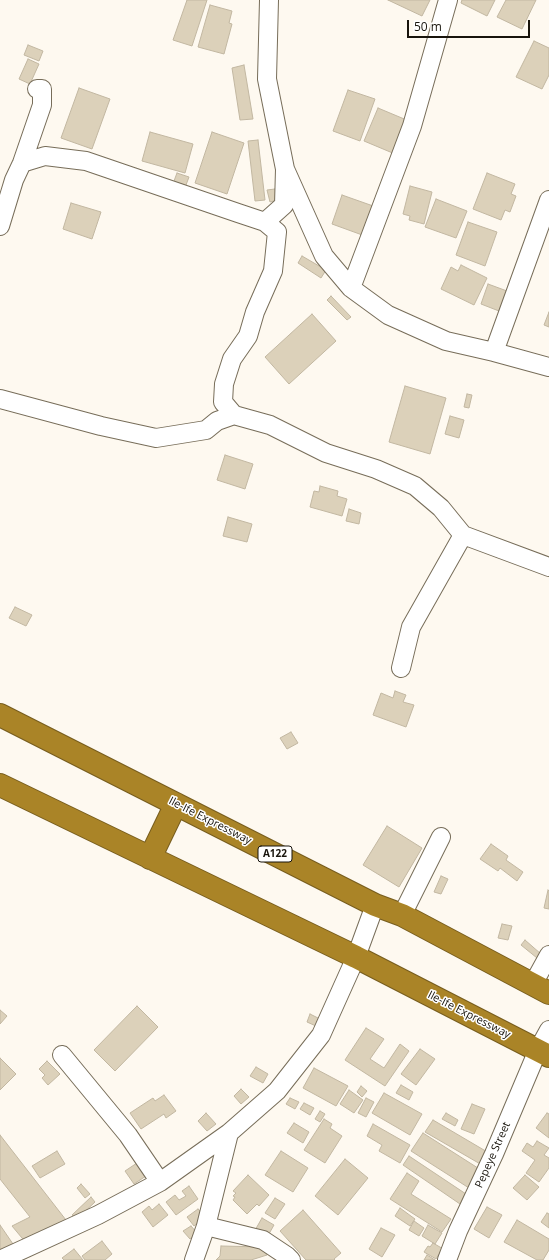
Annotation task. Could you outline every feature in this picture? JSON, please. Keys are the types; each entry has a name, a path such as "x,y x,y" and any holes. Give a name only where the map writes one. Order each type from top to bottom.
{"highway":[{"name":"Ile-Ife Expressway","path":"0,715 375,905 402,915 541,988"},
{"name":"Ile-Ife Expressway","path":"0,785 356,957 543,1053"},
{"path":"150,858 176,804"}],"street":[{"path":"269,0 267,79 285,169 324,256 351,288 388,316 446,341 549,367"},
{"path":"351,288 412,126 448,0"},
{"path":"0,226 14,180 22,163 42,105 42,89 37,89"},
{"path":"22,163 45,156 86,161 265,222 277,232 273,271 255,312 248,336 232,359 224,384 223,402 234,415 270,425 326,454 376,469 415,486 441,508 463,535 549,567"},
{"path":"265,222 284,205 285,169"},
{"path":"494,352 549,200"},
{"path":"0,399 101,426 156,438 206,430 217,421 234,415"},
{"path":"401,668 411,627 463,535"},
{"path":"402,915 441,837"},
{"path":"0,1260 98,1215 160,1182 229,1133 277,1091 321,1036 356,957 375,905"},
{"path":"541,988 549,955"},
{"name":"Pepeye Street","path":"447,1260 458,1231 543,1053 549,1030"},
{"path":"62,1055 128,1135 160,1182"},
{"path":"194,1260 206,1226 229,1133"},
{"path":"206,1226 263,1240 291,1260"}],"building":[{"path":"187,0 207,0 192,46 173,40"},
{"path":"388,0 430,0 422,16"},
{"path":"462,0 495,0 487,16 461,3"},
{"path":"506,0 536,0 522,29 497,17"},
{"path":"210,5 232,11 229,23 232,24 224,54 198,47"},
{"path":"534,41 549,48 549,75 542,89 516,77"},
{"path":"28,45 43,51 39,61 24,55"},
{"path":"28,59 39,64 30,84 19,79"},
{"path":"244,65 253,119 240,120 232,68"},
{"path":"79,88 110,99 92,149 61,138"},
{"path":"348,90 375,99 360,141 333,131"},
{"path":"378,108 409,121 395,154 364,141"},
{"path":"150,132 193,144 185,173 142,161"},
{"path":"212,132 244,143 227,194 195,183"},
{"path":"258,140 265,200 255,201 248,141"},
{"path":"177,173 189,177 183,193 171,189"},
{"path":"487,173 515,184 511,194 516,196 510,212 505,210 501,220 473,209"},
{"path":"410,186 432,192 424,224 409,220 410,216 403,214"},
{"path":"275,189 277,200 270,202 267,190"},
{"path":"342,195 376,207 365,236 332,224"},
{"path":"436,199 467,211 456,238 425,227"},
{"path":"71,203 101,212 92,239 63,229"},
{"path":"468,222 497,232 485,266 456,255"},
{"path":"302,256 326,270 321,278 298,263"},
{"path":"461,265 487,278 474,305 441,289 451,267 458,271"},
{"path":"488,284 507,291 499,311 481,304"},
{"path":"331,296 351,317 347,320 327,300"},
{"path":"549,312 549,327 544,325"},
{"path":"312,314 336,341 289,384 265,357"},
{"path":"405,386 446,398 430,454 389,442"},
{"path":"467,394 472,395 469,408 464,407"},
{"path":"450,416 464,420 459,438 445,434"},
{"path":"225,455 253,464 245,489 217,480"},
{"path":"320,486 338,491 337,496 347,499 342,516 310,507 314,491 319,492"},
{"path":"349,509 361,513 359,524 346,521"},
{"path":"228,517 252,524 247,542 223,536"},
{"path":"15,607 32,615 26,626 9,618"},
{"path":"395,691 406,695 403,702 414,705 406,727 373,715 381,693 393,698"},
{"path":"291,732 298,743 287,749 280,738"},
{"path":"387,826 422,848 399,887 363,865"},
{"path":"491,844 508,856 506,860 523,872 517,881 500,868 498,871 480,859"},
{"path":"441,876 448,879 441,894 434,892"},
{"path":"548,890 549,891 549,909 544,908"},
{"path":"502,924 512,926 508,940 498,938"},
{"path":"525,940 541,954 537,958 521,945"},
{"path":"137,1006 158,1027 115,1071 94,1050"},
{"path":"0,1010 7,1016 0,1024"},
{"path":"310,1014 320,1019 316,1026 307,1022"},
{"path":"366,1028 384,1039 370,1059 384,1068 400,1044 409,1051 385,1086 345,1060"},
{"path":"420,1049 435,1059 416,1085 401,1074"},
{"path":"0,1058 16,1074 0,1090"},
{"path":"47,1061 60,1074 48,1085 42,1078 45,1075 39,1069"},
{"path":"256,1067 268,1074 263,1083 250,1076"},
{"path":"314,1068 348,1086 336,1106 303,1088"},
{"path":"401,1085 413,1092 409,1100 396,1093"},
{"path":"361,1086 367,1091 362,1097 357,1092"},
{"path":"241,1089 249,1097 241,1104 234,1096"},
{"path":"349,1090 363,1100 354,1113 340,1104"},
{"path":"384,1093 422,1114 410,1135 372,1113"},
{"path":"164,1095 176,1111 166,1118 164,1114 141,1129 130,1113 153,1098 155,1101"},
{"path":"290,1098 299,1102 295,1109 286,1104"},
{"path":"366,1098 374,1102 366,1117 358,1113"},
{"path":"304,1103 314,1108 310,1115 300,1109"},
{"path":"472,1104 485,1109 474,1134 461,1129"},
{"path":"320,1111 325,1114 320,1122 315,1119"},
{"path":"206,1113 216,1124 207,1131 198,1121"},
{"path":"446,1113 458,1120 455,1126 442,1119"},
{"path":"547,1113 549,1114 549,1138 536,1128"},
{"path":"324,1119 332,1124 330,1128 342,1136 325,1163 304,1150"},
{"path":"433,1120 489,1153 482,1165 425,1132"},
{"path":"294,1123 309,1132 303,1143 287,1133"},
{"path":"373,1124 410,1145 400,1163 379,1151 382,1145 367,1136"},
{"path":"423,1133 481,1170 469,1188 411,1151"},
{"path":"0,1135 66,1220 27,1244 12,1226 30,1217 0,1179"},
{"path":"537,1141 549,1148 544,1155 549,1158 549,1168 539,1182 526,1173 535,1160 522,1151 527,1143 533,1147"},
{"path":"57,1151 65,1164 40,1178 32,1166"},
{"path":"281,1151 308,1168 293,1192 265,1175"},
{"path":"409,1156 466,1194 460,1204 403,1165"},
{"path":"345,1159 368,1178 338,1215 315,1196"},
{"path":"137,1163 146,1176 134,1184 125,1171"},
{"path":"407,1173 419,1181 411,1194 451,1219 442,1232 390,1199"},
{"path":"248,1175 269,1195 259,1206 257,1204 247,1214 233,1200 235,1197 233,1196 236,1193 233,1191"},
{"path":"525,1175 539,1187 527,1200 513,1188"},
{"path":"81,1184 90,1194 85,1198 77,1188"},
{"path":"189,1186 198,1199 176,1215 166,1202 175,1195 179,1200 186,1196 182,1191"},
{"path":"91,1197 95,1202 77,1219 72,1215"},
{"path":"275,1198 285,1204 275,1219 265,1213"},
{"path":"159,1204 168,1215 153,1227 142,1212 149,1206 152,1210"},
{"path":"487,1207 502,1215 489,1238 474,1229"},
{"path":"400,1208 415,1219 410,1226 395,1216"},
{"path":"198,1209 205,1217 194,1226 187,1217"},
{"path":"303,1210 341,1253 334,1259 335,1260 306,1260 280,1231"},
{"path":"547,1213 549,1214 549,1228 541,1222"},
{"path":"262,1218 274,1225 266,1239 254,1232"},
{"path":"517,1220 549,1239 549,1250 543,1260 537,1260 504,1242"},
{"path":"414,1221 424,1228 419,1236 409,1230"},
{"path":"0,1225 13,1244 0,1253"},
{"path":"428,1225 442,1233 435,1244 422,1236"},
{"path":"191,1226 197,1233 190,1239 183,1231"},
{"path":"381,1228 395,1235 382,1257 369,1249"},
{"path":"102,1241 112,1254 105,1260 85,1260 82,1256"},
{"path":"433,1243 445,1250 442,1256 439,1254 436,1259 424,1252 428,1246 430,1247"},
{"path":"221,1246 263,1247 267,1255 251,1260 216,1260 220,1256"},
{"path":"74,1249 83,1260 64,1260 62,1258"},
{"path":"427,1255 435,1260 424,1260"}]}
